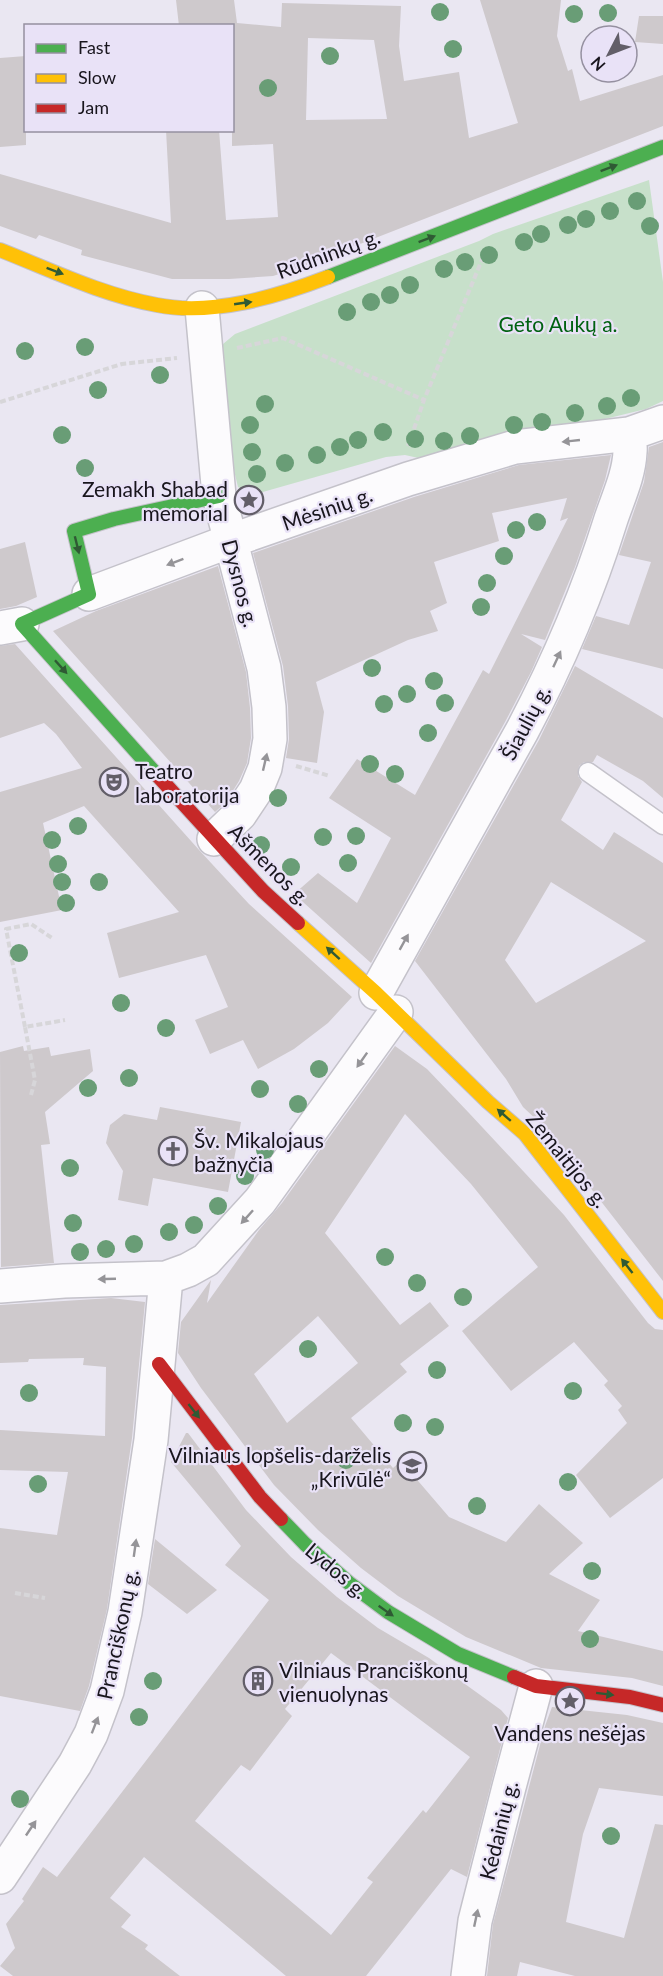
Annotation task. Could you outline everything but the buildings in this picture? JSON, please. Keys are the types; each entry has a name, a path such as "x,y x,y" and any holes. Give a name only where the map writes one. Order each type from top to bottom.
{"street":[{"name":"Rūdninkų g.","path":"0,250 118,296 159,306 202,308 253,302 307,285 663,147"},
{"name":"Dysnos g.","path":"202,308 219,496 264,668 270,739 265,768 256,790 240,814 214,839"},
{"name":"Mėsinių g.","path":"11,626 230,541 408,479 515,447 629,434 663,422"},
{"name":"Šiaulių g.","path":"0,1286 64,1281 166,1278 189,1270 206,1260 260,1201 386,1002 529,736 543,691 575,621 598,560 626,470 630,452 629,434"},
{"path":"89,594 74,531 114,519 219,496"},
{"name":"Ašmenos g.","path":"11,626 263,891 386,1002"},
{"name":"Žemaitijos g.","path":"386,1002 488,1102 525,1134 663,1312"},
{"path":"159,1364 166,1278"},
{"name":"Lydos g.","path":"159,1364 260,1497 305,1545 388,1612 458,1654 536,1686 630,1697 663,1705"},
{"name":"Pranciškonų g.","path":"0,1877 75,1764 91,1734 107,1692 125,1612 151,1440 159,1364"},
{"name":"Kėdainių g.","path":"468,1976 475,1921 536,1686"}],"lane":[{"path":"588,772 663,825"}],"path":[{"path":"408,479 405,455 423,400 493,234 487,216"},
{"path":"0,402 122,364 205,354 283,338 423,400"},
{"path":"31,1095 35,1080 6,929 31,924 52,938"},
{"path":"25,1027 65,1020"},
{"path":"15,1593 45,1598"}],"green space":[{"name":"Geto Aukų a.","path":"649,180 663,282 663,401 646,409 432,461 405,455 386,457 252,495 238,487 226,437 218,352 223,344 235,334 493,234"}],"traffic: fast":[{"path":"328,277 663,147"},
{"path":"157,775 22,624 89,594 74,531 114,519 219,496"},
{"path":"281,1519 349,1583 388,1612 458,1654 514,1677"}],"traffic: slow":[{"path":"0,250 116,295 178,308 244,303 328,277"},
{"path":"298,923 376,993 488,1102 525,1134 663,1312"}],"traffic: jam":[{"path":"157,775 263,891 298,923"},
{"path":"159,1364 260,1497 281,1519"},
{"path":"514,1677 536,1686 630,1697 663,1705"}],"place":[{"name":"Zemakh Shabad memorial","path":"249,500"},
{"name":"Teatro laboratorija","path":"114,782"},
{"name":"Šv. Mikalojaus bažnyčia","path":"173,1151"},
{"name":"Vilniaus lopšelis-darželis „Krivūlė“","path":"412,1466"},
{"name":"Vilniaus Pranciškonų vienuolynas","path":"258,1681"},
{"name":"Vandens nešėjas","path":"570,1701"}]}
